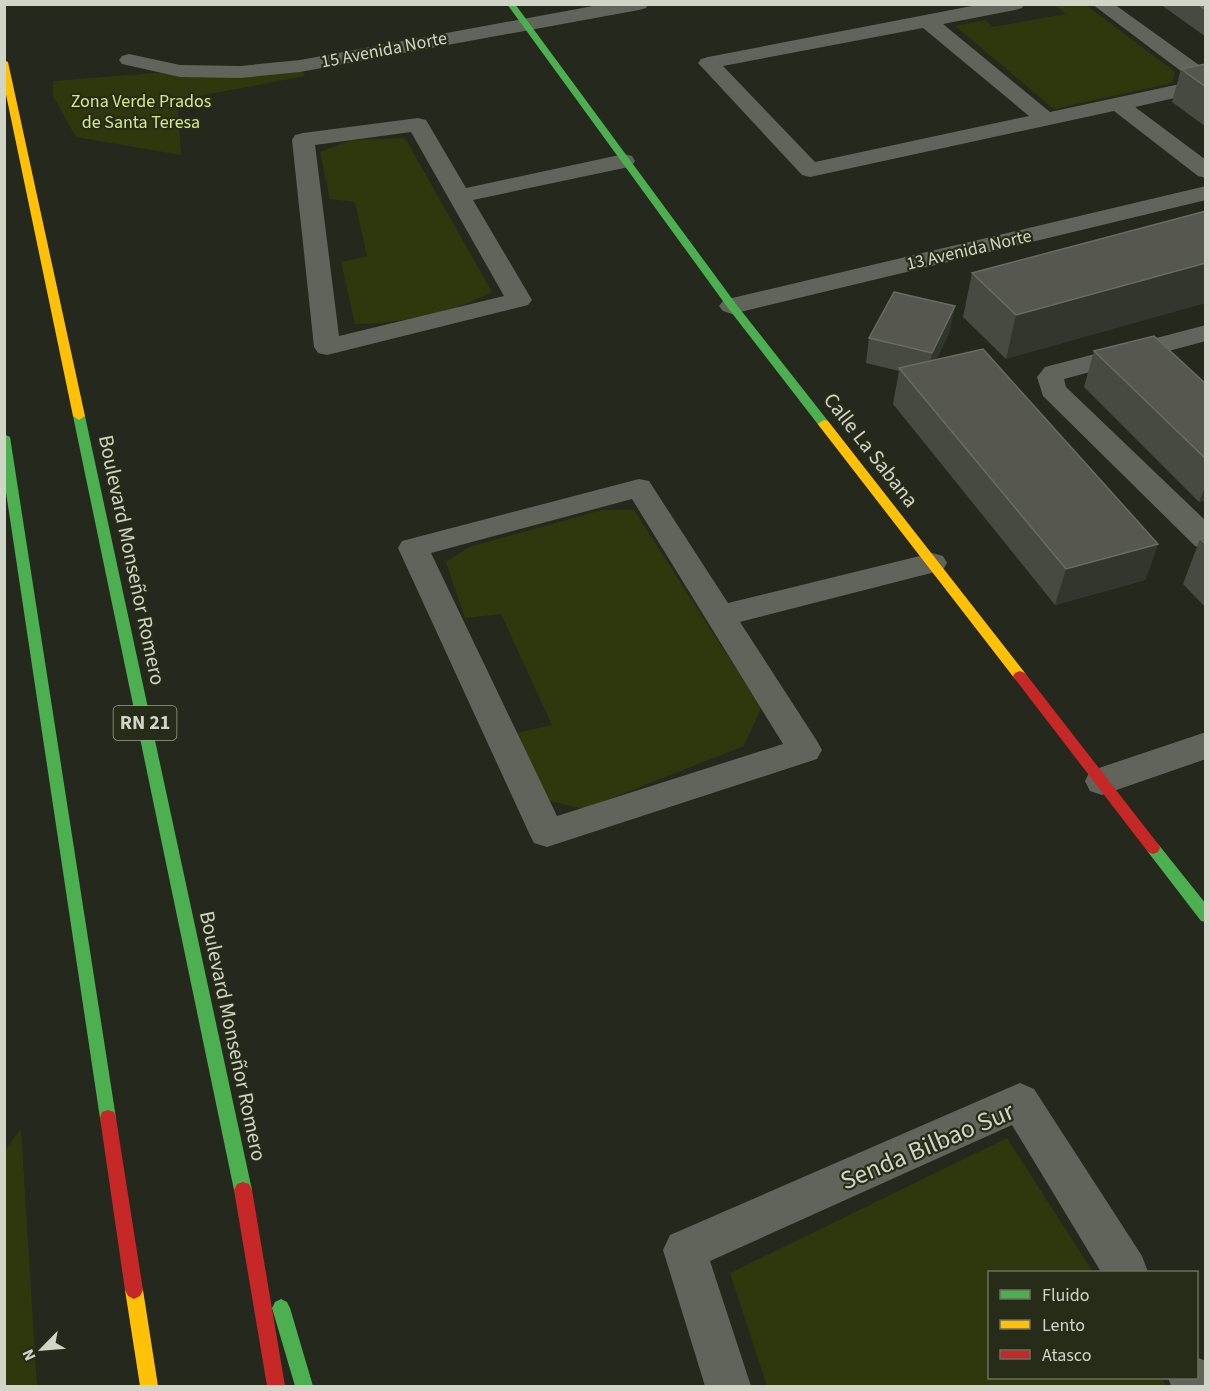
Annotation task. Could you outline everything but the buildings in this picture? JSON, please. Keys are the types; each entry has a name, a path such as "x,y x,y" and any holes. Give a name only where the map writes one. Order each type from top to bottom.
{"main road":[{"name":"Calle La Sabana","path":"511,4 732,306 1206,916"},
{"name":"Boulevard Monseñor Romero","path":"4,62 239,1165 276,1386"},
{"path":"4,437 149,1386"},
{"path":"239,1165 272,1276"},
{"path":"278,1298 304,1386"}],"street":[{"name":"15 Avenida Norte","path":"129,60 180,71 240,72 300,66 639,4"},
{"path":"1015,4 708,63 810,170 1206,85"},
{"path":"1101,4 1206,80"},
{"path":"927,21 1045,119"},
{"path":"1118,104 1206,171"},
{"path":"418,125 459,196 519,300 327,346 303,140 418,125"},
{"path":"459,196 624,161"},
{"name":"13 Avenida Norte","path":"732,306 1206,193"},
{"path":"1206,333 1054,372 1050,377 1053,390 1206,540"},
{"path":"639,488 720,616 805,750 547,833 413,548 639,488"},
{"path":"720,616 932,563"},
{"path":"1102,781 1206,746"},
{"name":"Senda Bilbao Sur","path":"728,1386 685,1250 1020,1102 1125,1271"}],"green space":[{"path":"1086,5 1175,72 1172,83 1054,109 955,26 985,20 992,27 1066,14 1055,6"},
{"name":"Zona Verde Prados de Santa Teresa","path":"300,66 305,76 177,100 181,155 76,137 53,96 53,81 180,71"},
{"path":"405,138 492,292 426,316 389,322 355,324 341,262 367,256 355,202 330,199 320,152 351,140"},
{"path":"602,510 634,510 761,708 744,746 584,809 542,799 517,733 552,725 501,614 465,618 446,562 469,547"},
{"path":"21,1129 37,1386 5,1386 5,1150"},
{"path":"1007,1138 1092,1271 988,1271 988,1379 1162,1379 1167,1386 767,1386 730,1273"}],"traffic: fast":[{"path":"511,4 732,306 824,424"},
{"path":"79,416 243,1190"},
{"path":"4,437 108,1118"},
{"path":"1153,848 1206,916"},
{"path":"281,1308 304,1386"}],"traffic: slow":[{"path":"4,62 79,416"},
{"path":"824,424 1020,676"},
{"path":"134,1290 149,1386"}],"traffic: jam":[{"path":"1020,676 1153,848"},
{"path":"108,1118 134,1290"},
{"path":"243,1190 276,1386"}]}
